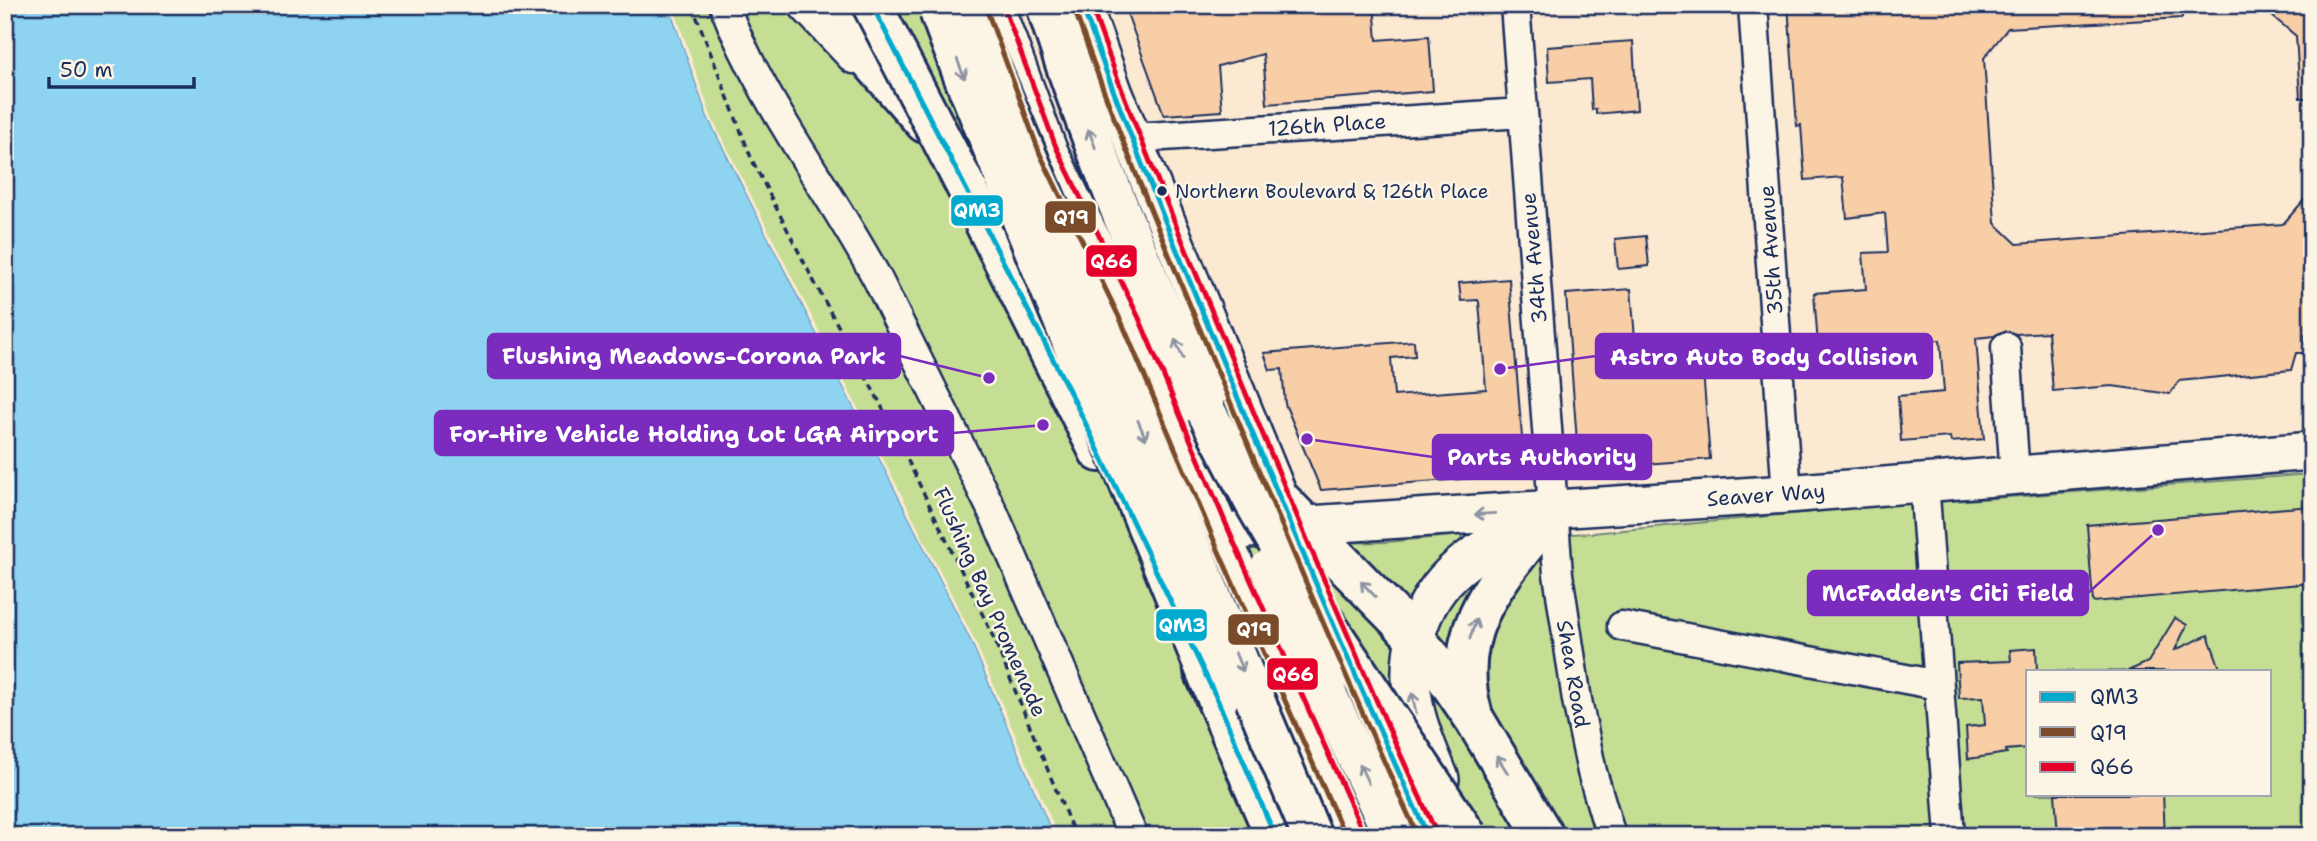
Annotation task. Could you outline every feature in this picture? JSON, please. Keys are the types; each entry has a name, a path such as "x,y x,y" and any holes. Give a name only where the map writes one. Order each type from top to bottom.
{"highway":[{"path":"830,5 870,59 930,128"},
{"path":"872,5 1081,414 1218,701"},
{"path":"937,5 974,103 1275,836"},
{"path":"964,5 1312,836"},
{"path":"1046,5 1076,97 1110,186 1206,411 1276,586 1393,836"},
{"path":"1206,411 1254,502 1316,609 1465,836"},
{"path":"1475,720 1470,703 1466,664 1473,626 1494,586 1553,510"},
{"path":"1291,516 1415,638 1445,675 1536,822"}],"main road":[{"path":"994,5 1053,161 1131,321 1350,829"},
{"path":"1082,5 1114,94 1291,516 1371,715 1428,836"},
{"name":"Seaver Way","path":"1224,541 1241,530 1291,516 1553,510 1787,494 2312,451"},
{"path":"1465,836 1414,708 1410,674 1415,638 1427,606 1457,568 1480,551 1553,510"}],"street":[{"path":"724,5 755,76 857,240 994,514 1133,836"},
{"path":"802,5 844,51 930,128 1011,212 1099,314 1132,358 1182,442"},
{"name":"34th Avenue","path":"1515,5 1553,510"},
{"name":"35th Avenue","path":"1753,5 1787,494"},
{"name":"126th Place","path":"1132,138 1522,113"},
{"path":"2006,347 2015,476"},
{"path":"1924,482 1950,836"},
{"name":"Shea Road","path":"1553,510 1570,664 1605,829"},
{"path":"1622,626 1938,685"}],"path":[{"name":"Flushing Bay Promenade","path":"692,5 752,160 811,276 880,401 991,632 1075,836"}],"green space":[{"path":"669,5 978,5 1211,545 1387,542 1462,535 1461,539 1592,533 1895,504 2312,474 2312,836 1054,836 972,642 708,117"}],"water":[{"path":"5,5 669,5 708,117 972,642 1054,836 5,836"}],"pier":[{"path":"669,5 673,5 711,116 975,641 1058,836 1054,836 972,642 708,117"}],"building":[{"path":"1124,5 1374,5 1377,40 1429,36 1433,91 1267,104 1263,54 1218,66 1222,111 1164,115"},
{"path":"1788,5 2182,5 2182,18 2008,28 1984,58 1995,223 2017,244 2283,224 2312,191 2312,335 2305,335 2306,353 2296,353 2291,370 2179,381 2170,394 2112,386 2053,391 2048,332 2016,334 2004,331 1994,336 1976,338 1984,439 1951,442 1950,437 1901,441 1898,396 1944,392 1940,340 1895,344 1895,339 1818,345 1814,293 1866,289 1863,253 1888,252 1885,213 1847,218 1843,177 1805,180 1801,125 1797,126"},
{"path":"2259,5 2312,5 2312,98 2300,98 2296,36"},
{"path":"1633,41 1637,110 1596,114 1596,109 1592,110 1590,79 1549,82 1547,47"},
{"path":"1646,236 1649,266 1618,269 1615,239"},
{"path":"1509,279 1525,474 1321,490 1285,404 1282,369 1270,370 1264,353 1414,341 1415,356 1391,358 1394,396 1486,389 1479,302 1461,301 1459,283"},
{"path":"1631,289 1638,376 1703,371 1710,459 1579,469 1566,294"},
{"path":"2312,506 2312,583 2093,602 2087,525"},
{"path":"2175,618 2187,625 2175,650 2208,635 2221,670 2130,670 2148,662"},
{"path":"2036,648 2037,670 2026,670 2026,748 1968,759 1966,727 1985,725 1983,697 1959,698 1957,663 2011,661 2010,650"},
{"path":"2055,796 2163,796 2165,836 2058,836"}],"transit line":[{"name":"QM3","path":"872,5 1081,414 1218,701 1275,836"},
{"name":"Q66","path":"1003,5 1056,147 1139,318 1232,538 1363,832"},
{"name":"QM3","path":"1082,5 1132,139 1247,420 1348,658 1428,836"},
{"name":"Q66","path":"1091,5 1123,94 1280,475 1436,832"},
{"name":"Q19","path":"986,8 1040,154 1123,325 1216,545 1345,836"},
{"name":"Q19","path":"1074,8 1123,142 1177,275 1314,601 1418,836"}],"place":[{"name":"Northern Boulevard & 126th Place","path":"1162,191"},
{"name":"Astro Auto Body Collision","path":"1500,369"},
{"name":"Flushing Meadows-Corona Park","path":"989,378"},
{"name":"For-Hire Vehicle Holding Lot LGA Airport","path":"1043,425"},
{"name":"Parts Authority","path":"1307,439"},
{"name":"McFadden's Citi Field","path":"2158,530"}]}
